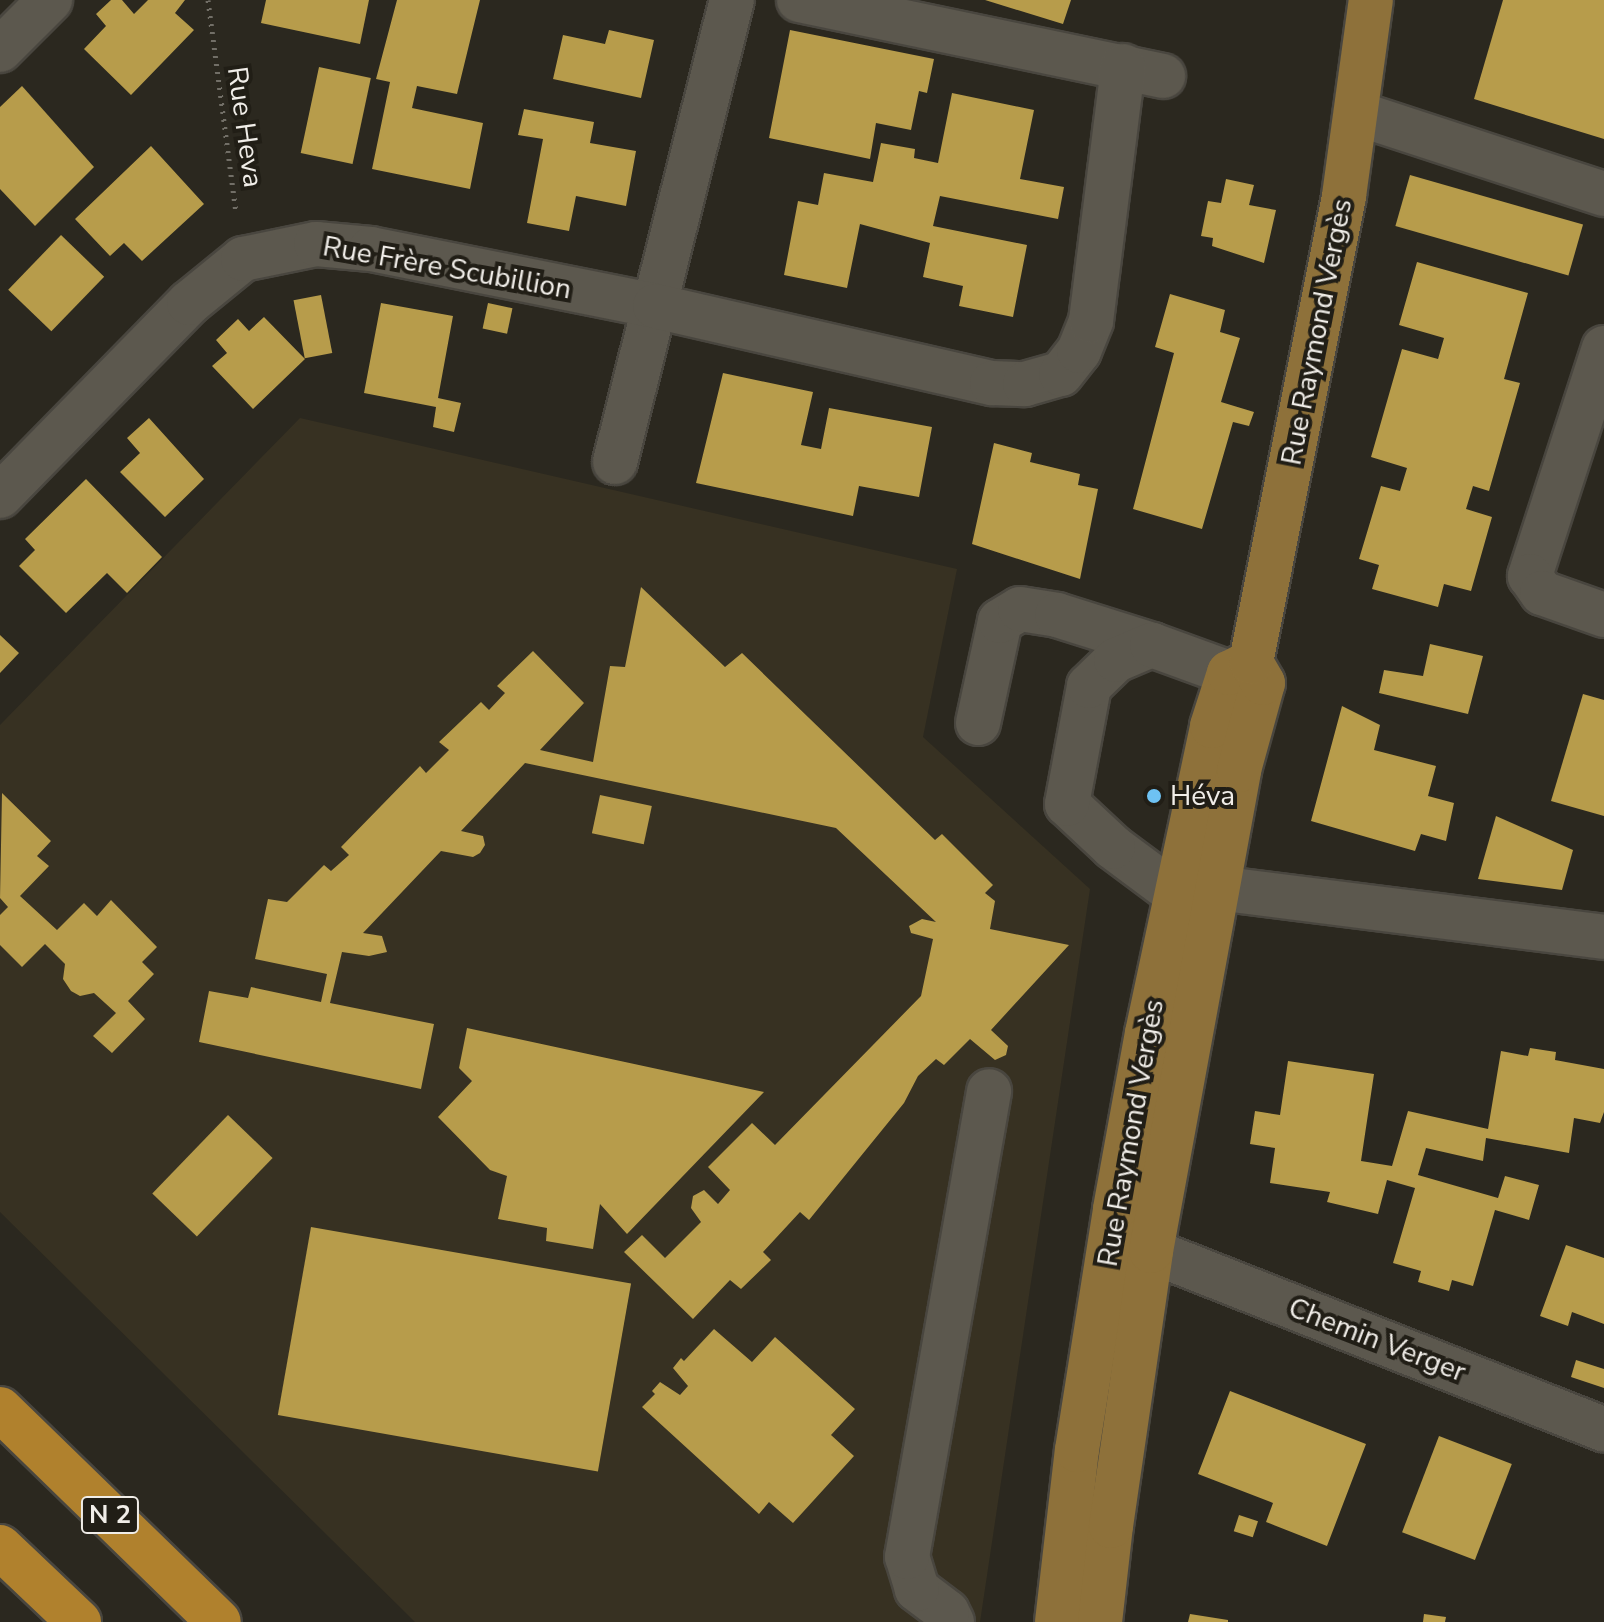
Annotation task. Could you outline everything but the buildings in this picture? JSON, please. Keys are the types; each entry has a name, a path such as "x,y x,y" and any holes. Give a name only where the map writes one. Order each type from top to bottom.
{"highway":[{"name":"N 2","path":"0,1409 219,1622"},
{"path":"0,1547 79,1622"}],"main road":[{"name":"Rue Raymond Vergès","path":"1057,1622 1077,1450 1115,1209 1196,891 1239,770 1263,683 1240,668 1308,389 1356,113 1371,0"},
{"name":"Rue Raymond Vergès","path":"1100,1622 1196,891"}],"street":[{"path":"0,50 50,0"},
{"path":"615,462 732,0"},
{"name":"Rue Frère Scubillion","path":"0,496 189,303 243,259 316,244 371,249 655,306 992,383 1025,384 1061,374 1079,351 1091,321 1143,71 799,0"},
{"path":"1356,113 1604,194"},
{"path":"1604,348 1530,576 1542,593 1604,615"},
{"path":"978,723 1000,621 1020,609 1057,615 1240,668"},
{"path":"1152,645 1116,660 1089,686 1067,804 1113,847 1196,891 1604,937"},
{"path":"952,1622 947,1612 917,1589 907,1557 989,1091"},
{"name":"Chemin Verger","path":"1151,1251 1604,1429"}],"path":[{"name":"Rue Heva","path":"208,0 243,259"}],"shaded area":[{"path":"300,418 957,569 923,737 1090,889 980,1622 415,1622 0,1212 0,725"}],"place":[{"name":"Héva","path":"1154,796"}]}
